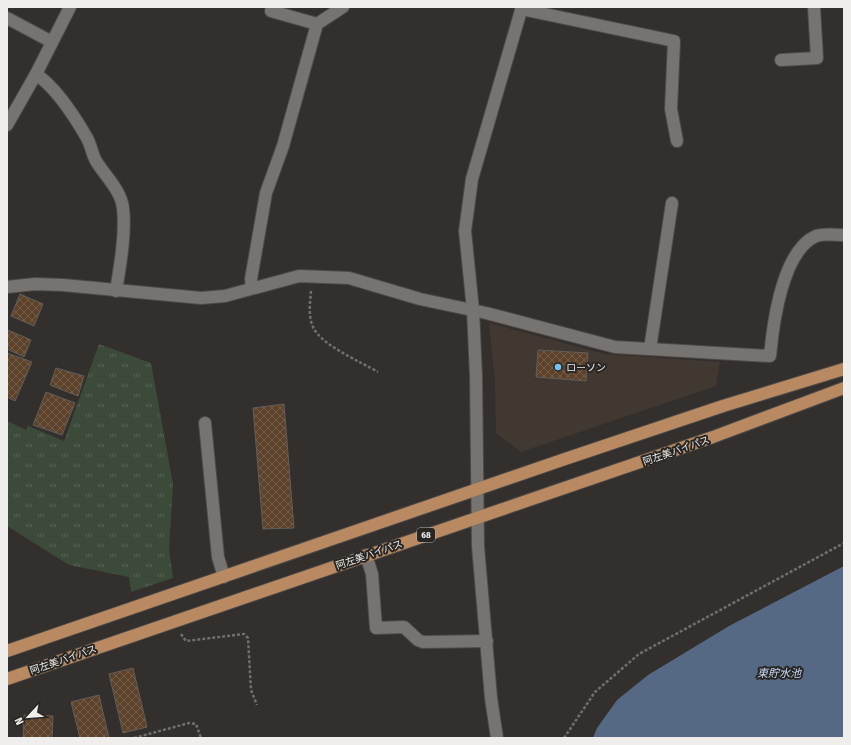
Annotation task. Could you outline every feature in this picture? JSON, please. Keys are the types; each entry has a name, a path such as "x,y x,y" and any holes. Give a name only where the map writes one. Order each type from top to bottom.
{"main road":[{"path":"7,651 723,406 844,368"},
{"name":"阿左美バイパス","path":"7,679 713,437 844,388"}],"street":[{"path":"7,125 36,74 70,7"},
{"path":"252,288 251,279 266,192 283,146 296,94 317,24 342,7"},
{"path":"781,60 817,58 814,7"},
{"path":"268,8 317,24"},
{"path":"497,738 491,698 478,546 476,384 473,310 465,232 472,179 522,8 674,41 671,109 677,141"},
{"path":"7,18 52,42"},
{"path":"36,74 48,83 79,125 88,139 95,160 120,196 123,208 123,223 116,291"},
{"path":"650,349 672,203"},
{"path":"7,287 35,284 63,285 201,298 224,296 299,276 350,278 420,299 473,310 615,347 770,356 773,325 784,280 800,250 809,241 817,236 844,235"},
{"path":"205,423 218,557 224,577"},
{"path":"366,555 372,574 376,628 404,627 418,640 423,642 487,641"}],"path":[{"path":"312,276 309,313 312,327 328,344 378,372"},
{"path":"564,738 595,692 616,672 639,654 844,543"},
{"path":"176,620 180,632 186,640 244,634 248,638 251,690 257,705"},
{"path":"134,738 189,723 196,724 201,738"}],"shaded area":[{"path":"489,323 605,354 720,362 716,386 521,452 496,433 495,382"}],"green space":[{"path":"99,344 151,363 173,484 169,549 173,578 131,592 129,577 69,565 7,526 7,421 26,430 28,426 64,441"}],"water":[{"name":"東貯水池","path":"844,566 844,738 593,738 597,728 617,700 648,675 729,626"}],"building":[{"path":"20,294 43,304 34,326 11,316"},
{"path":"8,330 31,340 24,357 7,349"},
{"path":"538,350 588,353 586,381 536,377"},
{"path":"7,353 32,362 15,401 7,397"},
{"path":"56,368 84,376 78,396 50,385"},
{"path":"46,392 75,403 62,435 33,425"},
{"path":"284,404 294,528 263,529 253,408"},
{"path":"133,668 147,727 123,733 109,674"},
{"path":"99,695 109,738 80,738 71,702"},
{"path":"24,715 53,716 52,738 23,738"}],"place":[{"name":"ローソン","path":"558,367"}]}
